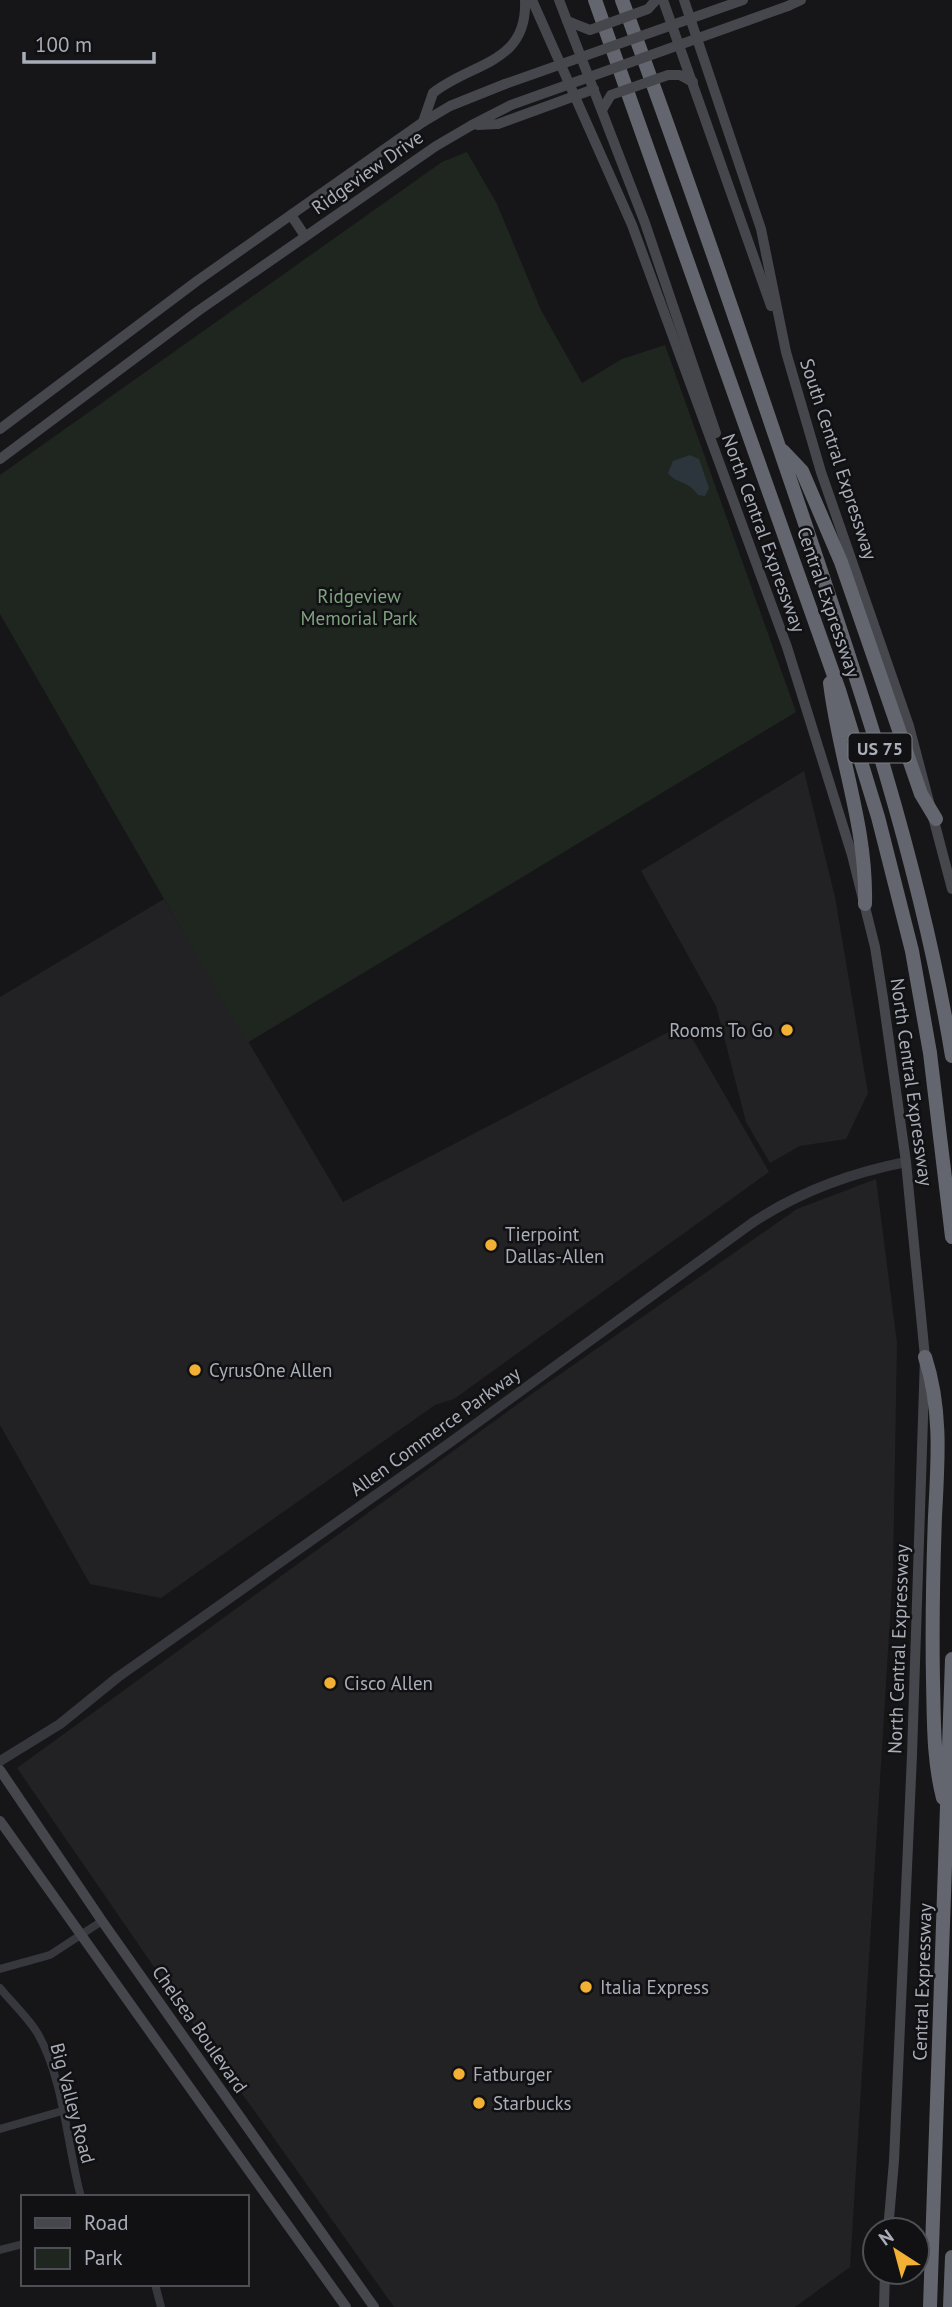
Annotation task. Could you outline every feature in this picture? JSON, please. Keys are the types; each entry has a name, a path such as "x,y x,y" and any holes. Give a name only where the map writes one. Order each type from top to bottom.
{"highway":[{"name":"Central Expressway","path":"595,0 827,657 875,806 912,951 936,1091 952,1237"},
{"name":"Central Expressway","path":"622,0 779,447 890,779 924,911 952,1056"},
{"path":"779,447 802,471 841,562 920,793 936,819"},
{"path":"827,657 834,716 848,764 863,848 865,904"},
{"path":"925,1357 935,1389 938,1420 932,1600 934,1727 937,1774 947,1818"},
{"name":"Central Expressway","path":"930,2305 952,1658"},
{"path":"950,2307 952,2257"}],"main road":[{"path":"423,122 433,93 506,52 523,27 525,0"},
{"name":"North Central Expressway","path":"532,0 632,225 806,702 865,904 883,998 906,1162 925,1357 909,1834 895,2148 889,2216"},
{"path":"559,0 645,223 717,433 724,473"},
{"path":"567,21 590,30 648,9 656,0"},
{"path":"663,0 735,199 786,352"},
{"name":"South Central Expressway","path":"684,0 761,229 786,352 821,472 905,713 936,819 952,889"},
{"name":"Ridgeview Drive","path":"0,429 291,215 450,106 743,0"},
{"name":"Ridgeview Drive","path":"0,459 198,311 436,146 472,125 511,105 801,0"},
{"path":"603,110 611,96 667,75 680,75 693,82"},
{"path":"472,125 498,124 594,89"},
{"path":"291,215 305,236"},
{"name":"Chelsea Boulevard","path":"0,1770 102,1921 374,2307"},
{"path":"0,1821 346,2307"},
{"path":"884,2307 885,2286"}],"street":[{"name":"Allen Commerce Parkway","path":"0,1761 60,1724 118,1677 448,1444 752,1223 790,1200 834,1180 906,1162"},
{"path":"0,1969 50,1955 102,1921"},
{"name":"Big Valley Road","path":"0,1988 40,2038 62,2111 81,2195"},
{"path":"0,2129 62,2111"},
{"path":"0,2250 21,2245"},
{"path":"156,2286 161,2307"}],"shaded area":[{"path":"690,455 699,459 709,488 705,496 698,495 668,473 673,461"},
{"path":"804,771 835,897 868,1093 846,1139 800,1146 770,1163 746,1122 716,1006 641,871"},
{"path":"164,899 343,1202 684,1024 769,1172 454,1399 435,1405 161,1598 90,1584 0,1425 0,997"},
{"path":"876,1179 897,1343 893,1570 850,2267 795,2307 394,2307 216,2057 17,1768 526,1398 797,1209"}],"green space":[{"name":"Ridgeview Memorial Park","path":"467,152 497,204 541,310 582,383 622,359 665,345 796,712 247,1043 0,614 0,475 442,162"}],"place":[{"name":"Rooms To Go","path":"787,1030"},
{"name":"Tierpoint Dallas-Allen","path":"491,1245"},
{"name":"CyrusOne Allen","path":"195,1370"},
{"name":"Cisco Allen","path":"330,1683"},
{"name":"Italia Express","path":"586,1987"},
{"name":"Fatburger","path":"459,2074"},
{"name":"Starbucks","path":"479,2103"}]}
